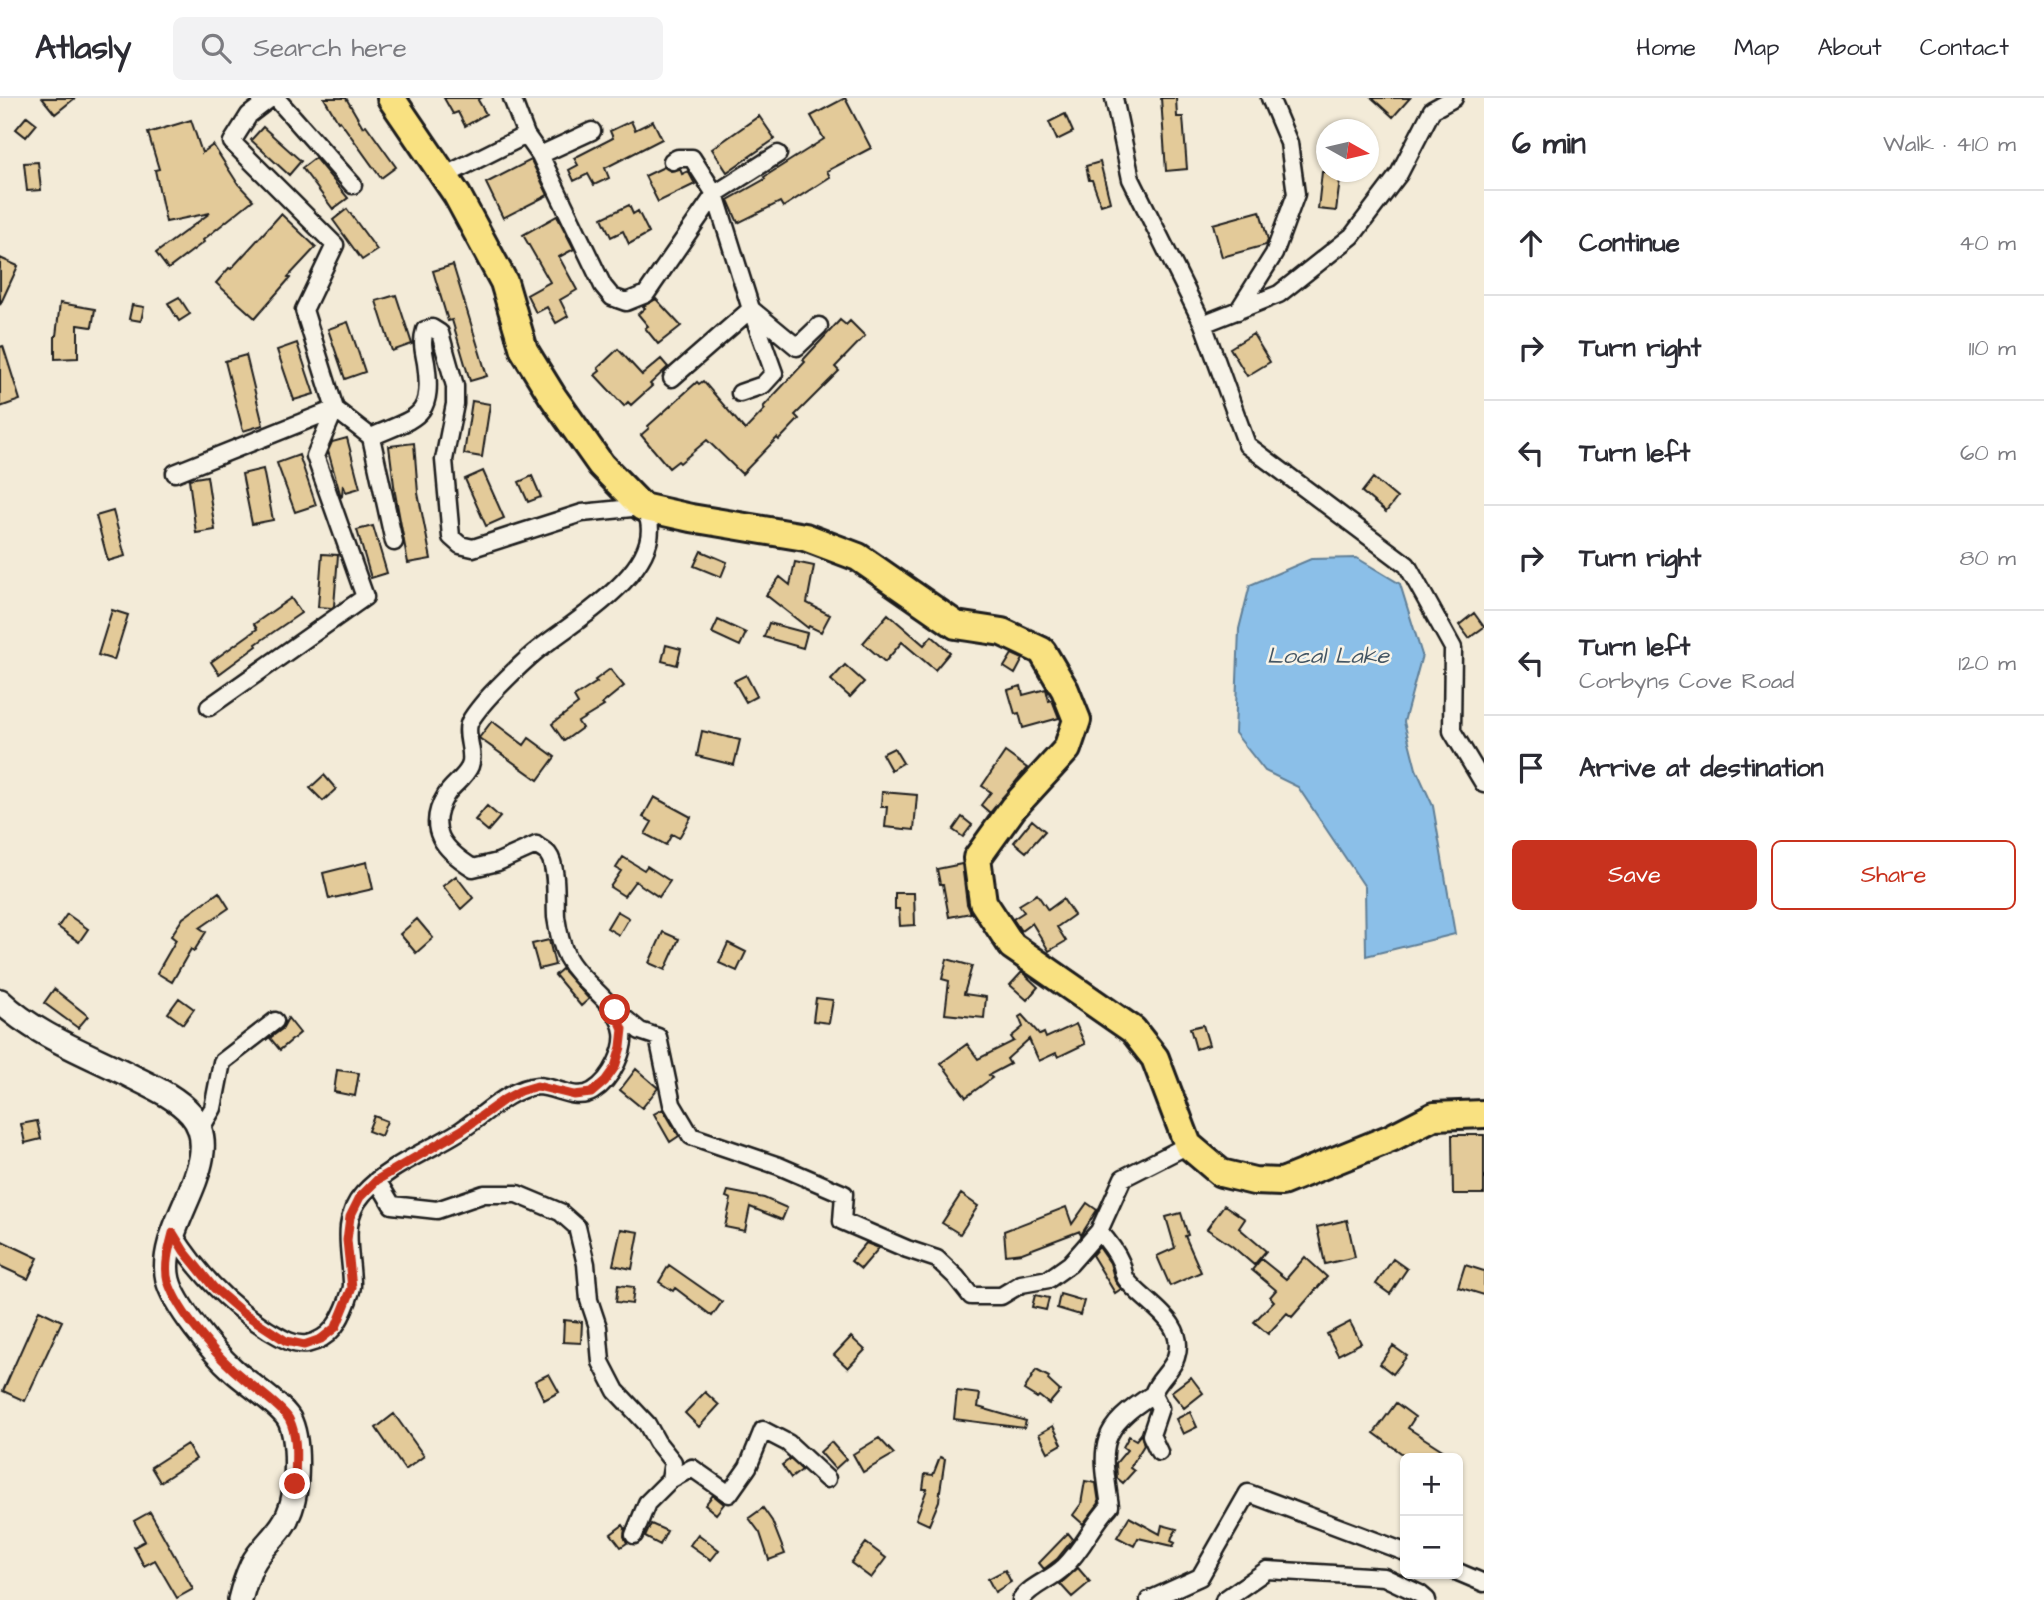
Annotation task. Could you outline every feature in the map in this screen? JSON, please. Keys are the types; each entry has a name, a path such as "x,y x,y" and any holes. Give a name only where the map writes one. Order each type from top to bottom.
{"main road":[{"path":"391,98 457,195 503,282 524,350 601,465 642,507 805,537 859,557 956,625 1002,632 1042,651 1065,690 1077,720 1068,749 1013,807 977,859 984,902 1012,946 1133,1030 1155,1058 1188,1145 1221,1173 1254,1181 1282,1182 1391,1138 1434,1116 1484,1114"},
{"path":"0,1001 45,1033 156,1088 191,1113 201,1128 201,1158 173,1233 168,1255 168,1280 178,1302 201,1335 232,1369 289,1419 295,1442 295,1484 289,1514 253,1563 240,1600"}],"street":[{"path":"271,98 249,115 232,142 335,245 304,310 335,408 371,436 394,542"},
{"path":"276,98 353,185"},
{"path":"512,98 526,135 540,155 603,286 612,297 626,302 646,294 715,194 778,154"},
{"path":"1114,98 1131,179 1203,324 1247,445 1408,565 1453,648 1452,732 1484,784"},
{"path":"1238,311 1274,254 1296,194 1289,143 1270,98"},
{"path":"1203,324 1279,294 1352,236 1399,174 1432,110 1454,98"},
{"path":"540,155 592,131"},
{"path":"444,176 526,135"},
{"path":"672,161 692,158 715,194 774,373 763,385 740,393"},
{"path":"751,309 797,347 819,326"},
{"path":"672,378 751,309"},
{"path":"371,436 416,417 425,407 429,387 422,339 425,330 432,328 440,333 454,386 455,404 444,460 451,537 460,545 474,548 582,513 642,507 649,521 649,540 635,568 615,592 534,653 482,704 469,724 471,764 461,780 447,794 436,818 441,840 454,856 473,869 498,862 536,845 549,855 554,870 556,918 562,947 573,969 640,1031 658,1037 672,1104 691,1136 779,1166 844,1194 842,1221 937,1259 971,1296 1001,1296 1021,1284 1049,1279 1070,1264 1099,1231 1123,1178 1188,1145"},
{"path":"175,473 335,408"},
{"path":"209,707 365,597 315,456 335,408"},
{"path":"173,1233 214,1288 242,1312 286,1341 304,1345 321,1339 336,1327 352,1288 347,1240 350,1217 360,1197 377,1180 462,1130 520,1091 537,1086 574,1095 591,1093 605,1081 615,1067 618,1057 623,1029 615,1010"},
{"path":"201,1128 213,1108 222,1062 275,1021"},
{"path":"377,1180 392,1205 437,1210 484,1194 517,1194 560,1212 577,1227 586,1264 589,1300 598,1327 601,1362 616,1391 647,1424 673,1462 670,1480"},
{"path":"1021,1600 1027,1591 1044,1583 1063,1568 1082,1547 1097,1520 1110,1506 1103,1461 1106,1440 1119,1419 1133,1406 1153,1394 1176,1358 1178,1337 1167,1318 1124,1277 1121,1262 1111,1244 1099,1231"},
{"path":"1153,1394 1160,1408 1151,1435 1159,1452"},
{"path":"634,1535 647,1503 670,1480 692,1468 729,1494 748,1467 763,1430 788,1443 827,1479"},
{"path":"1149,1600 1200,1577 1248,1493 1400,1550"},
{"path":"1224,1600 1267,1570 1384,1577 1427,1600"},
{"path":"1463,1574 1484,1583"}],"water":[{"name":"Local Lake","path":"1357,558 1400,584 1422,655 1404,722 1416,769 1433,806 1455,934 1366,956 1365,887 1298,787 1265,771 1235,733 1239,629 1250,585 1311,559"}],"building":[{"path":"42,98 75,98 55,114"},
{"path":"324,98 346,98 363,127 366,125 396,167 381,178 340,121 338,122"},
{"path":"444,98 481,98 478,100 486,114 465,126 458,112 453,114"},
{"path":"845,98 871,148 827,171 830,177 783,207 780,202 738,223 728,200 765,179 764,177 824,139 811,116"},
{"path":"1161,98 1176,98 1177,117 1183,117 1187,169 1166,171"},
{"path":"1372,98 1410,98 1393,117"},
{"path":"1065,114 1073,132 1057,140 1049,122"},
{"path":"27,116 37,124 26,137 16,129"},
{"path":"759,116 775,139 727,172 712,149"},
{"path":"191,120 202,153 213,145 238,184 253,200 168,269 156,253 210,213 166,222 155,170 159,169 148,133"},
{"path":"631,121 635,130 653,121 662,139 605,168 609,178 594,185 588,174 574,181 569,170 578,165 574,158 613,138 610,131"},
{"path":"263,127 301,161 289,175 251,140"},
{"path":"315,158 348,198 333,209 302,168"},
{"path":"531,160 548,195 503,218 486,183"},
{"path":"38,162 41,190 27,191 24,163"},
{"path":"1100,162 1110,202 1101,205 1092,180 1089,180 1086,166"},
{"path":"664,167 671,171 680,169 682,174 688,171 695,184 658,202 645,176"},
{"path":"1321,182 1340,182 1336,211 1318,209"},
{"path":"629,205 633,214 638,211 649,233 629,244 623,231 611,237 602,218"},
{"path":"347,209 377,250 362,260 333,220"},
{"path":"1260,211 1268,240 1266,245 1222,257 1213,224"},
{"path":"281,214 316,247 255,318 216,283"},
{"path":"557,216 574,249 559,257 577,290 560,300 568,316 556,323 547,307 536,313 527,295 550,282 523,235"},
{"path":"0,258 18,266 0,305"},
{"path":"453,265 487,376 470,381 452,320 448,321 433,271"},
{"path":"396,295 412,344 392,351 376,301"},
{"path":"179,297 190,314 179,321 168,303"},
{"path":"656,299 681,326 658,344 638,314 645,308 643,306"},
{"path":"60,303 95,309 92,327 78,325 78,358 55,359"},
{"path":"132,305 144,307 141,321 129,319"},
{"path":"840,320 846,325 850,321 865,336 835,367 839,371 795,415 799,419 742,474 707,440 680,463 678,461 669,468 641,435 697,382 699,384 703,381 745,430"},
{"path":"348,322 365,372 345,379 328,329"},
{"path":"1253,334 1270,362 1247,376 1230,348"},
{"path":"297,343 314,394 294,400 277,350"},
{"path":"3,346 20,400 0,407 0,347"},
{"path":"618,349 642,375 661,359 668,367 631,405 628,402 624,406 595,375 600,371 598,368"},
{"path":"246,355 263,425 243,431 225,361"},
{"path":"472,401 490,404 482,457 464,454"},
{"path":"347,438 360,488 346,492 343,484 341,497 328,451 332,442"},
{"path":"414,443 418,493 431,559 408,563 389,446"},
{"path":"299,455 316,505 295,512 277,463"},
{"path":"263,469 273,520 252,524 242,474"},
{"path":"483,471 504,518 486,526 465,479"},
{"path":"207,476 215,530 196,533 189,479"},
{"path":"532,476 541,497 528,502 519,482"},
{"path":"1373,478 1397,498 1386,512 1362,492"},
{"path":"113,511 125,556 108,561 96,516"},
{"path":"373,526 387,573 371,578 357,530"},
{"path":"701,551 727,562 721,577 694,566"},
{"path":"322,554 338,555 332,608 318,607"},
{"path":"795,562 814,566 807,603 830,615 821,632 809,626 808,628 766,595 780,577 790,585"},
{"path":"291,598 301,613 219,674 211,662 257,629 254,624"},
{"path":"112,610 128,615 114,660 98,655"},
{"path":"1474,613 1484,627 1469,638 1459,625"},
{"path":"888,614 924,645 932,636 950,652 935,670 902,642 885,662 863,643"},
{"path":"718,620 746,633 740,646 712,633"},
{"path":"769,623 807,633 803,648 764,637"},
{"path":"666,645 681,649 677,665 662,661"},
{"path":"1012,654 1023,659 1015,674 1004,667"},
{"path":"845,665 864,682 850,697 831,680"},
{"path":"610,669 624,686 602,704 604,706 578,722 582,728 564,741 552,724 578,704 574,697 597,682 595,680"},
{"path":"746,675 757,696 746,702 734,681"},
{"path":"1021,686 1023,695 1046,689 1049,701 1052,700 1059,718 1023,728 1019,713 1015,714 1008,690"},
{"path":"492,721 524,745 529,738 555,757 538,780 479,738"},
{"path":"702,731 740,740 734,765 697,756"},
{"path":"894,748 903,763 891,770 882,754"},
{"path":"1005,752 1027,768 990,813 981,805 991,792 982,786"},
{"path":"324,775 336,789 323,801 310,788"},
{"path":"882,792 917,795 914,830 885,827 887,807 881,807"},
{"path":"654,797 691,817 679,838 672,834 666,845 645,834 652,822 643,817"},
{"path":"487,806 500,817 488,831 475,820"},
{"path":"962,817 972,825 963,837 953,830"},
{"path":"1032,820 1045,831 1026,852 1014,842"},
{"path":"623,857 644,870 647,866 670,881 659,897 635,881 624,896 610,887 621,871 616,868"},
{"path":"367,862 373,889 329,899 323,873"},
{"path":"962,864 967,904 971,913 949,917 943,884 940,884 937,869"},
{"path":"456,876 473,898 461,909 443,886"},
{"path":"219,892 229,908 200,928 206,932 194,951 191,949 172,982 157,973 176,940 171,936 183,918"},
{"path":"895,893 914,893 915,925 900,926 899,909 895,909"},
{"path":"1037,894 1048,910 1063,899 1074,915 1057,927 1066,941 1049,951 1032,923 1021,931 1013,919 1024,912 1019,905"},
{"path":"617,911 629,918 619,935 607,928"},
{"path":"67,914 88,929 79,942 58,927"},
{"path":"417,919 433,938 416,953 400,934"},
{"path":"663,932 679,939 665,970 649,963"},
{"path":"549,940 555,965 539,969 532,944"},
{"path":"728,943 746,952 737,971 719,963"},
{"path":"947,959 972,966 964,994 986,997 984,1018 945,1014 949,981 942,979"},
{"path":"562,969 589,999 581,1006 555,975"},
{"path":"1022,972 1038,987 1027,1000 1010,985"},
{"path":"54,989 88,1016 78,1028 44,1003"},
{"path":"179,998 194,1009 183,1024 168,1013"},
{"path":"816,998 833,1000 829,1023 813,1021"},
{"path":"1022,1015 1040,1035 1044,1033 1046,1038 1076,1024 1085,1044 1058,1057 1056,1053 1039,1061 1029,1039 1007,1059 1010,1064 989,1075 992,1078 966,1097 941,1063 967,1044 978,1059 1014,1041 1011,1037 1023,1027 1019,1017"},
{"path":"288,1018 300,1033 280,1050 270,1038 282,1029"},
{"path":"1203,1025 1209,1045 1196,1049 1190,1028"},
{"path":"636,1069 658,1088 642,1108 620,1090"},
{"path":"337,1070 359,1073 355,1096 334,1092"},
{"path":"663,1109 679,1136 670,1142 654,1114"},
{"path":"374,1116 387,1121 381,1136 368,1131"},
{"path":"37,1121 41,1139 25,1143 21,1124"},
{"path":"1452,1135 1484,1135 1484,1194 1453,1194"},
{"path":"728,1191 764,1198 787,1208 782,1220 750,1207 745,1231 725,1227 731,1199 726,1197"},
{"path":"961,1194 978,1206 960,1234 942,1223"},
{"path":"1087,1203 1097,1210 1081,1235 1080,1231 1022,1253 1006,1255 1004,1231 1066,1207 1072,1224"},
{"path":"1224,1205 1245,1219 1239,1228 1266,1251 1254,1265 1207,1229"},
{"path":"1181,1213 1188,1235 1185,1236 1201,1272 1170,1286 1157,1256 1175,1248 1166,1217"},
{"path":"1347,1220 1355,1257 1325,1264 1317,1227"},
{"path":"621,1229 639,1232 632,1269 613,1265"},
{"path":"0,1240 38,1258 28,1279 0,1266"},
{"path":"866,1243 879,1248 861,1269 851,1261"},
{"path":"1099,1247 1110,1263 1115,1281 1121,1289 1115,1293 1092,1255"},
{"path":"1305,1257 1327,1277 1292,1317 1287,1313 1268,1334 1254,1322 1274,1301 1270,1297 1276,1290 1252,1270 1261,1259 1286,1279"},
{"path":"1393,1259 1407,1269 1390,1294 1376,1284"},
{"path":"669,1265 722,1302 712,1316 675,1288 673,1291 659,1282"},
{"path":"1465,1265 1484,1271 1484,1295 1458,1287"},
{"path":"618,1285 634,1287 632,1304 616,1302"},
{"path":"1060,1294 1084,1301 1080,1315 1057,1308"},
{"path":"1035,1295 1049,1298 1046,1310 1032,1307"},
{"path":"39,1310 62,1321 25,1401 3,1391"},
{"path":"564,1320 582,1322 581,1343 563,1342"},
{"path":"1350,1322 1361,1343 1338,1355 1327,1334"},
{"path":"851,1337 865,1350 848,1368 834,1355"},
{"path":"1393,1346 1407,1356 1393,1374 1380,1364"},
{"path":"1036,1370 1049,1377 1048,1380 1060,1391 1049,1404 1024,1390"},
{"path":"549,1374 559,1392 544,1400 535,1381"},
{"path":"1191,1377 1203,1393 1184,1408 1171,1392"},
{"path":"957,1391 980,1394 978,1407 1026,1421 1024,1428 954,1419"},
{"path":"705,1392 719,1405 699,1427 685,1413"},
{"path":"1396,1403 1415,1417 1408,1428 1447,1453 1401,1453 1374,1433"},
{"path":"1190,1412 1197,1427 1183,1434 1176,1419"},
{"path":"394,1414 424,1456 405,1470 376,1428"},
{"path":"1053,1426 1062,1444 1048,1452 1039,1434"},
{"path":"1141,1434 1144,1445 1130,1468 1134,1471 1123,1483 1117,1478 1116,1463 1127,1450 1123,1447 1129,1436 1136,1440"},
{"path":"879,1438 894,1454 863,1472 853,1454"},
{"path":"831,1442 846,1459 835,1469 820,1452"},
{"path":"187,1444 196,1459 160,1482 151,1467"},
{"path":"940,1457 945,1459 939,1501 929,1525 916,1519 927,1489 923,1489 925,1474 933,1475"},
{"path":"790,1459 802,1470 791,1478 782,1465"},
{"path":"1085,1481 1096,1483 1099,1503 1083,1524 1073,1515 1081,1504"},
{"path":"713,1495 724,1504 716,1514 705,1505"},
{"path":"763,1508 772,1521 785,1554 769,1560 760,1533 749,1518"},
{"path":"150,1512 193,1589 177,1598 155,1560 144,1566 134,1547 145,1541 134,1521"},
{"path":"1129,1517 1160,1534 1162,1525 1177,1529 1171,1541 1175,1543 1173,1546 1138,1538 1134,1546 1117,1537"},
{"path":"651,1524 667,1531 660,1545 645,1537"},
{"path":"623,1525 627,1543 621,1547 611,1534"},
{"path":"1068,1533 1073,1539 1057,1559 1044,1569 1039,1563"},
{"path":"698,1534 719,1550 711,1560 690,1545"},
{"path":"866,1543 886,1558 871,1578 851,1563"},
{"path":"1078,1568 1090,1582 1072,1597 1060,1584"},
{"path":"1005,1570 1011,1582 995,1592 988,1579"}],"route":[{"path":"295,1484 295,1442 289,1419 232,1369 201,1335 178,1302 168,1280 168,1255 173,1233 214,1288 242,1312 286,1341 304,1345 321,1339 336,1327 352,1288 347,1240 350,1217 360,1197 377,1180 462,1130 485,1112 520,1091 537,1086 574,1095 591,1093 605,1081 615,1067 621,1047 623,1029 615,1010"}]}
